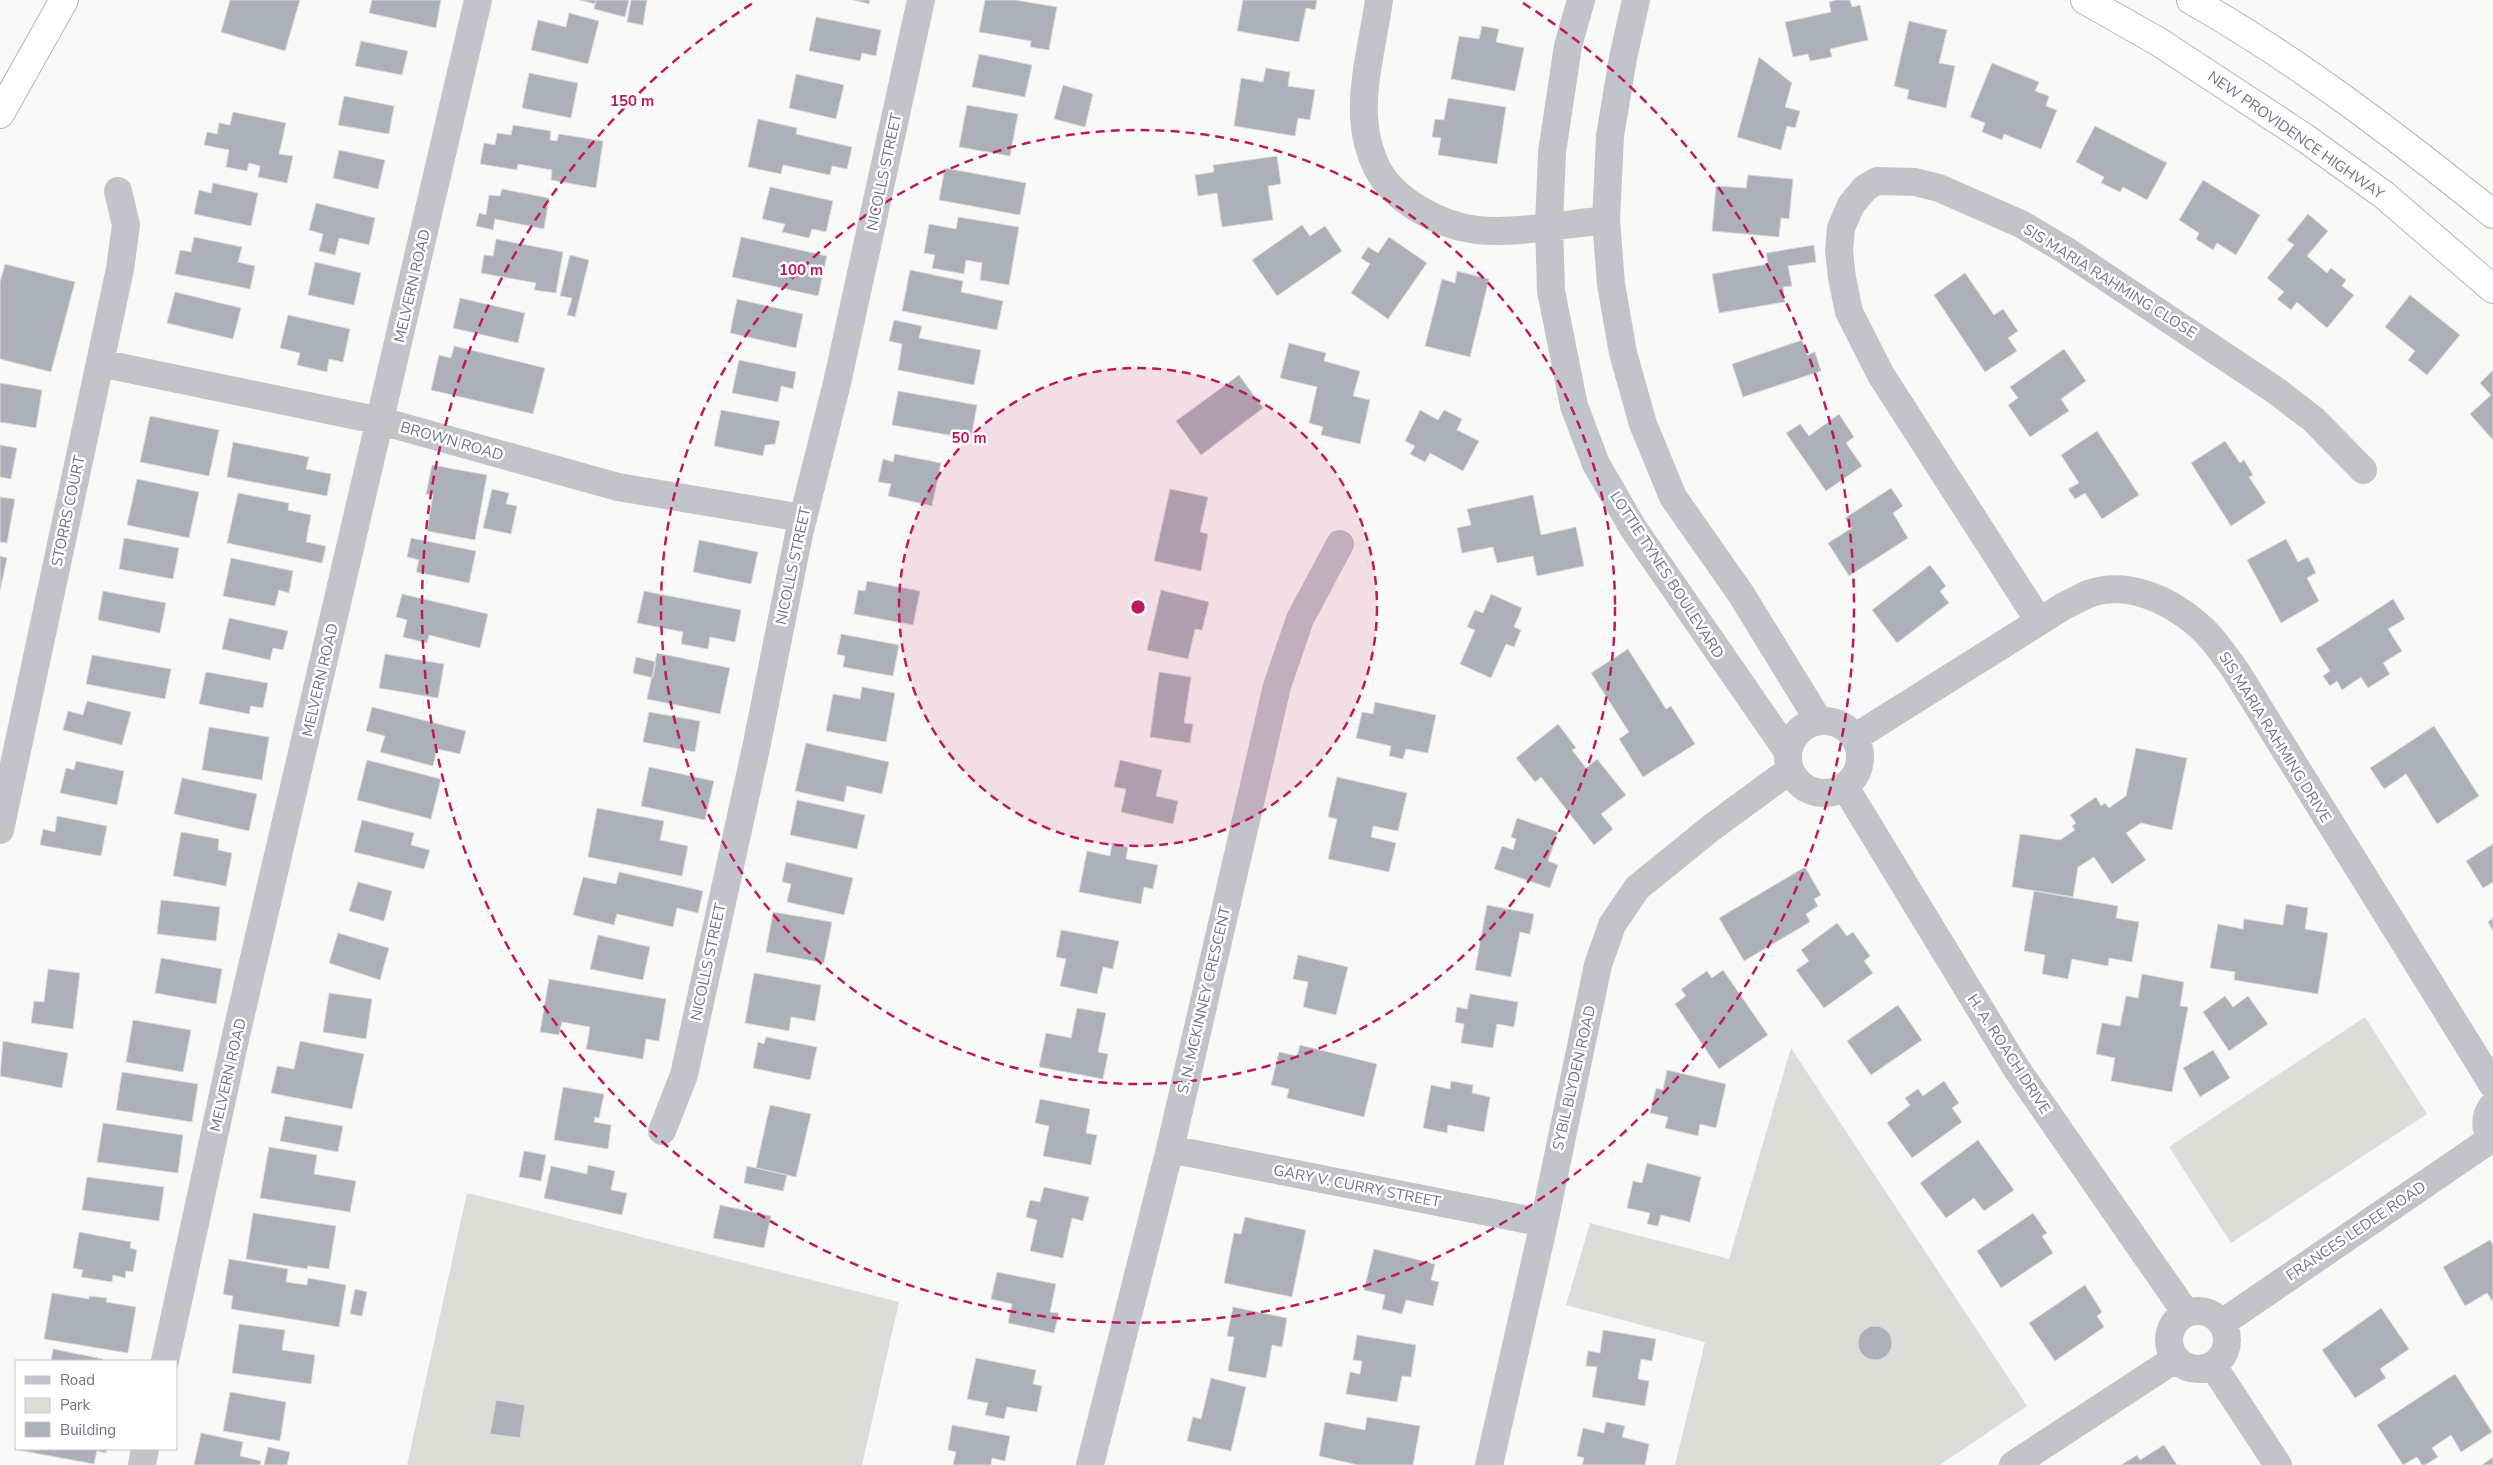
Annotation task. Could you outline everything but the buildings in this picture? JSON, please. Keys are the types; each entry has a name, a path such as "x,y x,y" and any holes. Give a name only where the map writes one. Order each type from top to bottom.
{"highway":[{"path":"0,114 64,0"},
{"name":"NEW PROVIDENCE HIGHWAY","path":"2085,0 2158,42 2305,138 2384,195 2493,289"},
{"path":"2192,0 2262,42 2393,134 2493,214"}],"street":[{"name":"MELVERN ROAD","path":"165,1360 236,1035 478,0"},
{"name":"NICOLLS STREET","path":"662,1131 684,1075 756,748 803,518 837,383 921,0"},
{"path":"1379,0 1364,114 1366,138 1377,168 1396,192 1421,210 1446,221 1476,230 1495,231 1606,220"},
{"name":"LOTTIE TYNES BOULEVARD","path":"1581,0 1568,46 1552,152 1549,225 1551,291 1557,330 1574,406 1596,464 1633,528 1789,761"},
{"path":"1636,0 1623,58 1610,136 1606,220 1611,284 1623,353 1643,424 1673,497 1741,594 1818,721"},
{"name":"SIS MARIA RAHMING CLOSE","path":"2040,621 1881,375 1849,312 1839,251 1842,228 1850,205 1865,188 1877,181 1915,182 1939,188 2022,224 2142,299 2275,390 2314,420 2363,470"},
{"name":"STORRS COURT","path":"0,830 120,269 126,225 118,191"},
{"name":"BROWN ROAD","path":"100,363 381,421 618,487 803,518"},
{"name":"S. N. MCKINNEY CRESCENT","path":"1090,1465 1170,1149 1277,686 1300,619 1340,544"},
{"name":"SIS MARIA RAHMING DRIVE","path":"1854,738 2040,621 2089,594 2114,590 2142,592 2162,600 2197,624 2215,643 2236,671 2493,1085"},
{"path":"1818,721 1839,724 1854,738 1859,751 1859,764 1854,777 1844,787 1835,792 1813,792 1795,780 1789,761 1793,738 1804,727 1818,721"},
{"name":"SYBIL BLYDEN ROAD","path":"1489,1465 1544,1223 1598,965 1612,925 1637,888 1789,761"},
{"name":"H. A. ROACH DRIVE","path":"1844,787 2016,1068 2186,1313"},
{"path":"2492,1140 2486,1120 2493,1105"},
{"name":"FRANCES LEDEE ROAD","path":"2222,1323 2492,1140"},
{"name":"GARY V. CURRY STREET","path":"1170,1149 1544,1223"},
{"path":"2196,1310 2206,1311 2215,1315 2222,1323 2228,1341 2220,1359 2213,1366 2193,1369 2175,1359 2170,1349 2171,1328 2177,1319 2186,1313 2196,1310"},
{"path":"2013,1465 2175,1359"},
{"path":"2213,1366 2278,1465"},
{"path":"142,1465 145,1450"}],"green space":[{"path":"2365,1017 2427,1114 2231,1243 2169,1147"},
{"path":"1791,1048 2027,1406 1940,1465 1675,1465 1705,1342 1566,1305 1590,1223 1729,1259"},
{"path":"467,1193 899,1302 862,1465 407,1465"}]}
